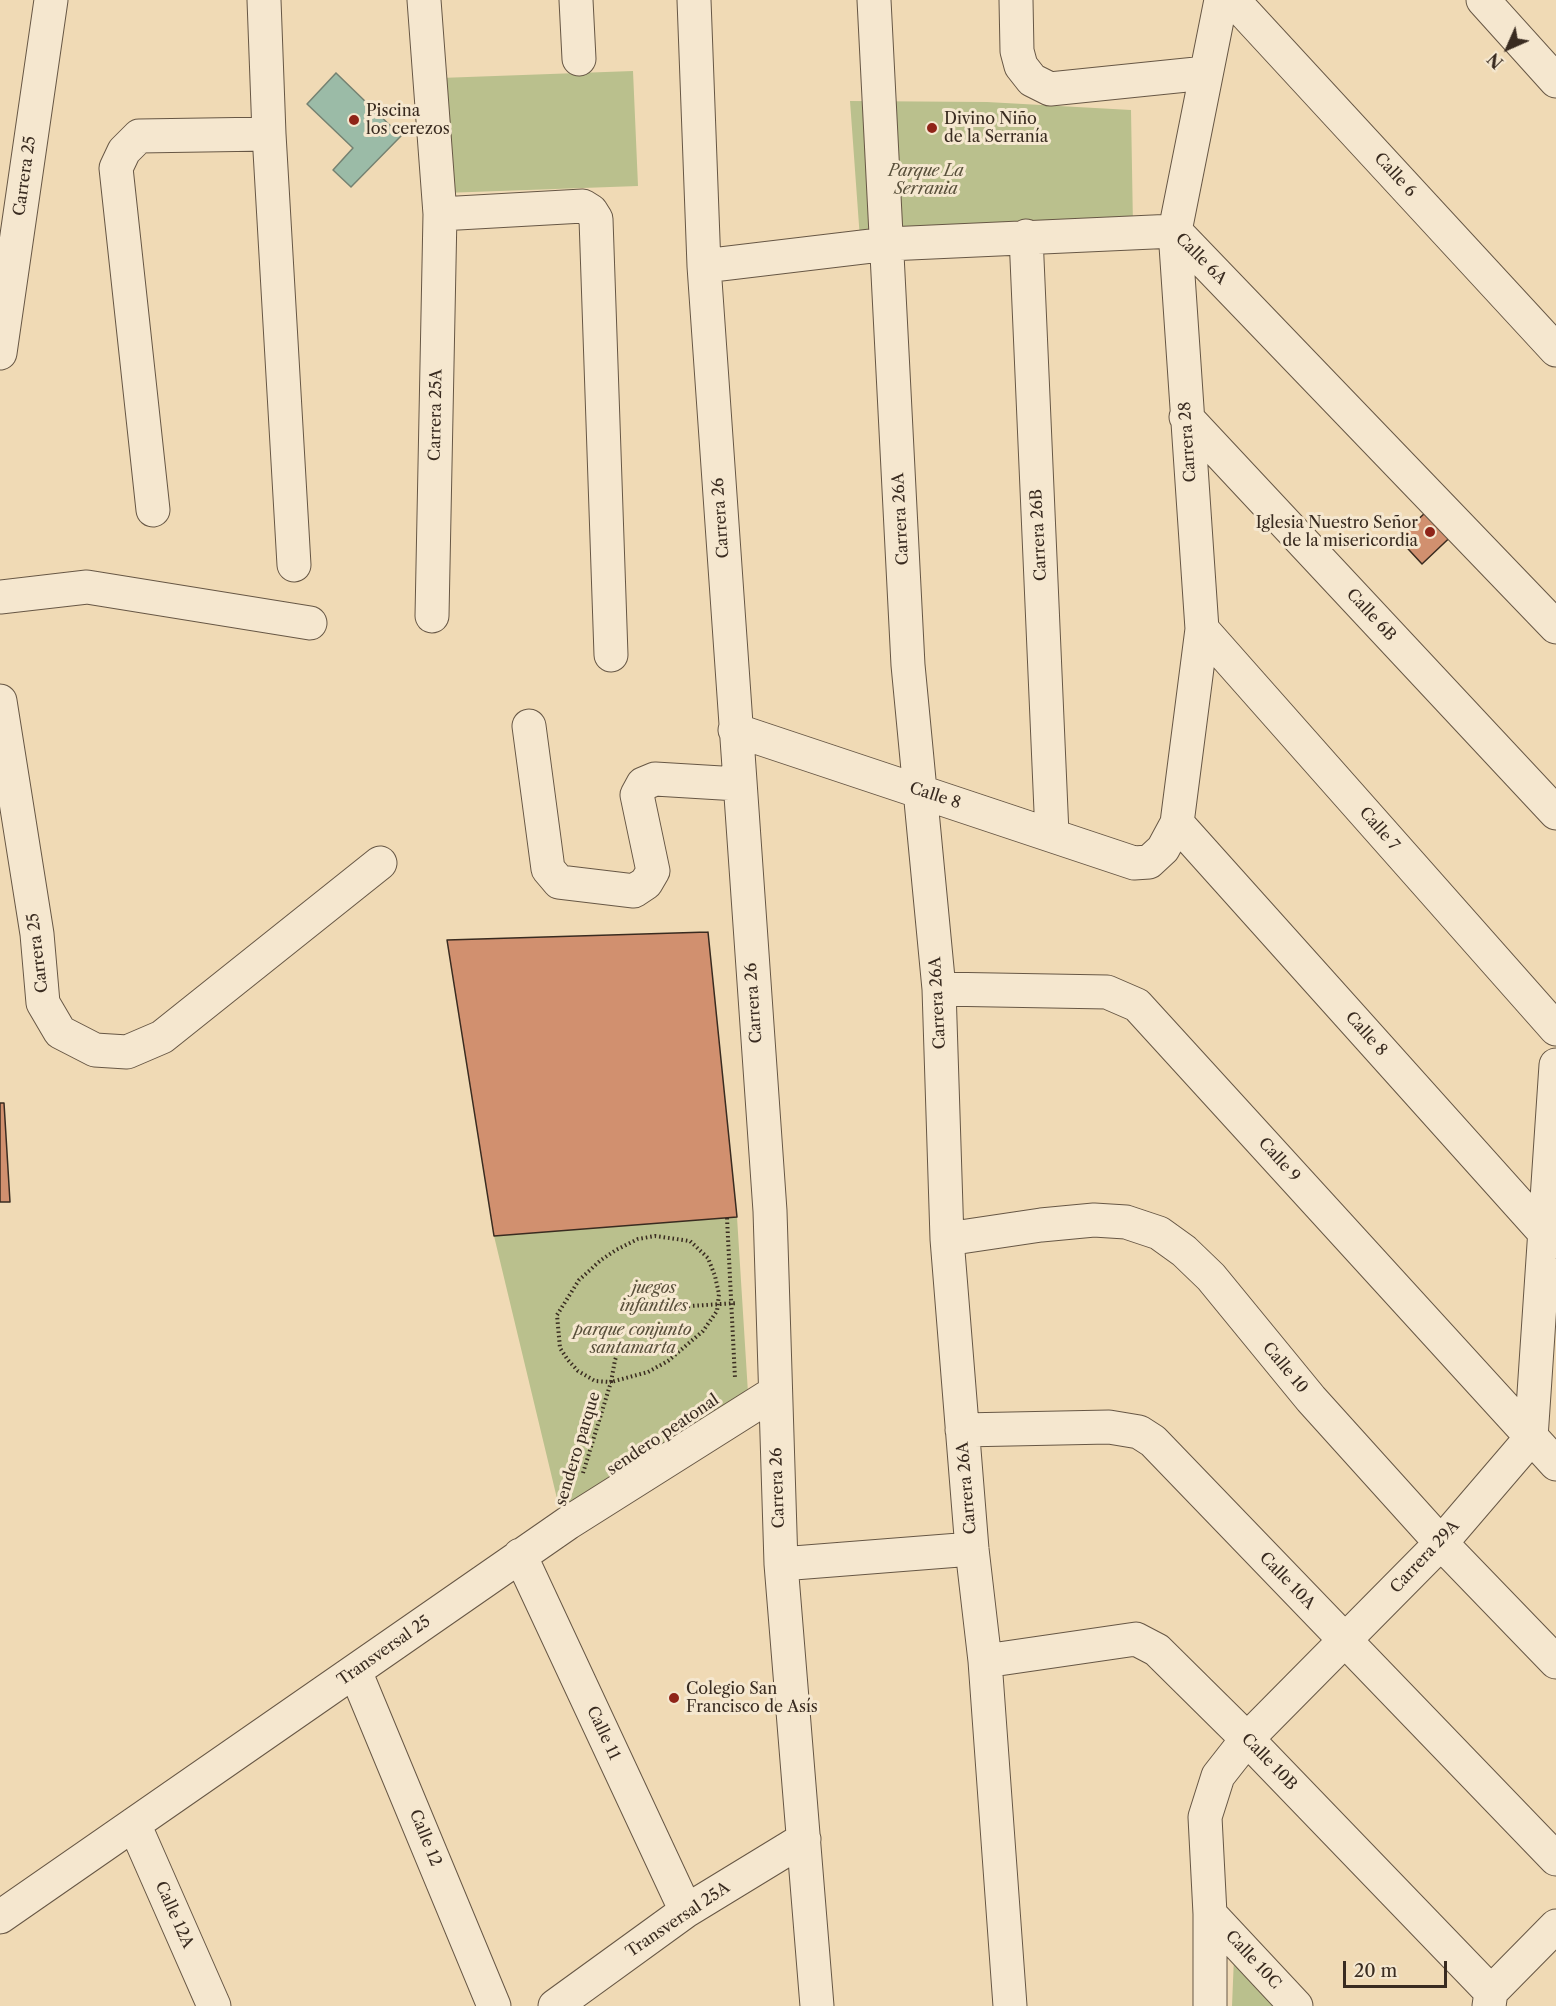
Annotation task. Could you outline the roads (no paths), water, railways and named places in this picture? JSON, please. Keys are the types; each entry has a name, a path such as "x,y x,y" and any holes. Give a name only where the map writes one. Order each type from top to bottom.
{"street":[{"name":"Carrera 25","path":"0,353 51,0"},
{"path":"264,0 269,134 294,565"},
{"name":"Carrera 25A","path":"424,0 440,214 432,616"},
{"path":"576,0 579,59"},
{"name":"Carrera 26","path":"694,0 704,266 738,784 770,1211 781,1564 817,2006"},
{"name":"Carrera 26A","path":"874,0 908,665 939,989 947,1239 972,1549 985,1661 1010,2006"},
{"path":"1016,0 1017,51 1021,66 1032,80 1050,89 1206,73"},
{"name":"Carrera 28","path":"1134,863 1149,862 1156,856 1163,849 1177,823 1202,629 1175,231 1221,0"},
{"name":"Calle 6","path":"1233,0 1556,350"},
{"path":"1483,0 1556,81"},
{"path":"153,510 116,168 124,150 139,136 269,134"},
{"path":"440,214 583,206 591,211 596,219 611,655"},
{"name":"Calle 6A","path":"704,266 888,244 1175,231 1556,627"},
{"name":"Carrera 26B","path":"1026,236 1052,834"},
{"name":"Calle 6B","path":"1186,417 1556,813"},
{"path":"0,597 87,586 310,623"},
{"name":"Calle 7","path":"1202,629 1556,1029"},
{"name":"Carrera 25","path":"0,701 37,934 43,1003 60,1032 95,1050 127,1052 162,1037 380,863"},
{"path":"529,726 548,869 559,882 634,891 646,883 653,871 637,795 643,784 655,779 738,784"},
{"name":"Calle 8","path":"735,730 1134,863"},
{"name":"Calle 8","path":"1177,823 1550,1240"},
{"name":"Calle 9","path":"939,989 1107,992 1137,1005 1556,1464"},
{"path":"1531,1438 1550,1240 1556,1065"},
{"name":"Calle 10","path":"947,1239 1041,1225 1094,1220 1126,1222 1159,1233 1184,1251 1210,1278 1311,1399 1441,1543 1556,1662"},
{"name":"Transversal 25","path":"0,1917 568,1522 774,1393"},
{"name":"Calle 10A","path":"962,1430 1109,1427 1139,1432 1154,1442 1556,1859"},
{"name":"Carrera 29A","path":"1210,2006 1210,1914 1205,1817 1218,1776 1247,1739 1441,1543 1531,1438"},
{"path":"781,1564 972,1549"},
{"name":"Calle 11","path":"520,1555 686,1911"},
{"name":"Calle 10B","path":"985,1661 1136,1639 1157,1650 1247,1739 1490,1999"},
{"name":"Calle 12","path":"355,1671 494,2006"},
{"name":"Calle 12A","path":"134,1824 214,2006"},
{"name":"Transversal 25A","path":"555,2006 686,1911 804,1839"},
{"name":"Calle 10C","path":"1210,1914 1296,2006"},
{"path":"1490,1999 1556,1926"}],"place":[{"name":"Piscina los cerezos","path":"354,120"},
{"name":"Divino Niño de la Serranía","path":"932,128"},
{"name":"Iglesia Nuestro Señor de la misericordia","path":"1430,532"},
{"name":"Colegio San Francisco de Asís","path":"674,1698"}],"park label":[{"name":"Parque La Serrania","path":"926,180"},
{"name":"juegos infantiles","path":"654,1297"},
{"name":"parque conjunto santamarta","path":"633,1339"}]}
